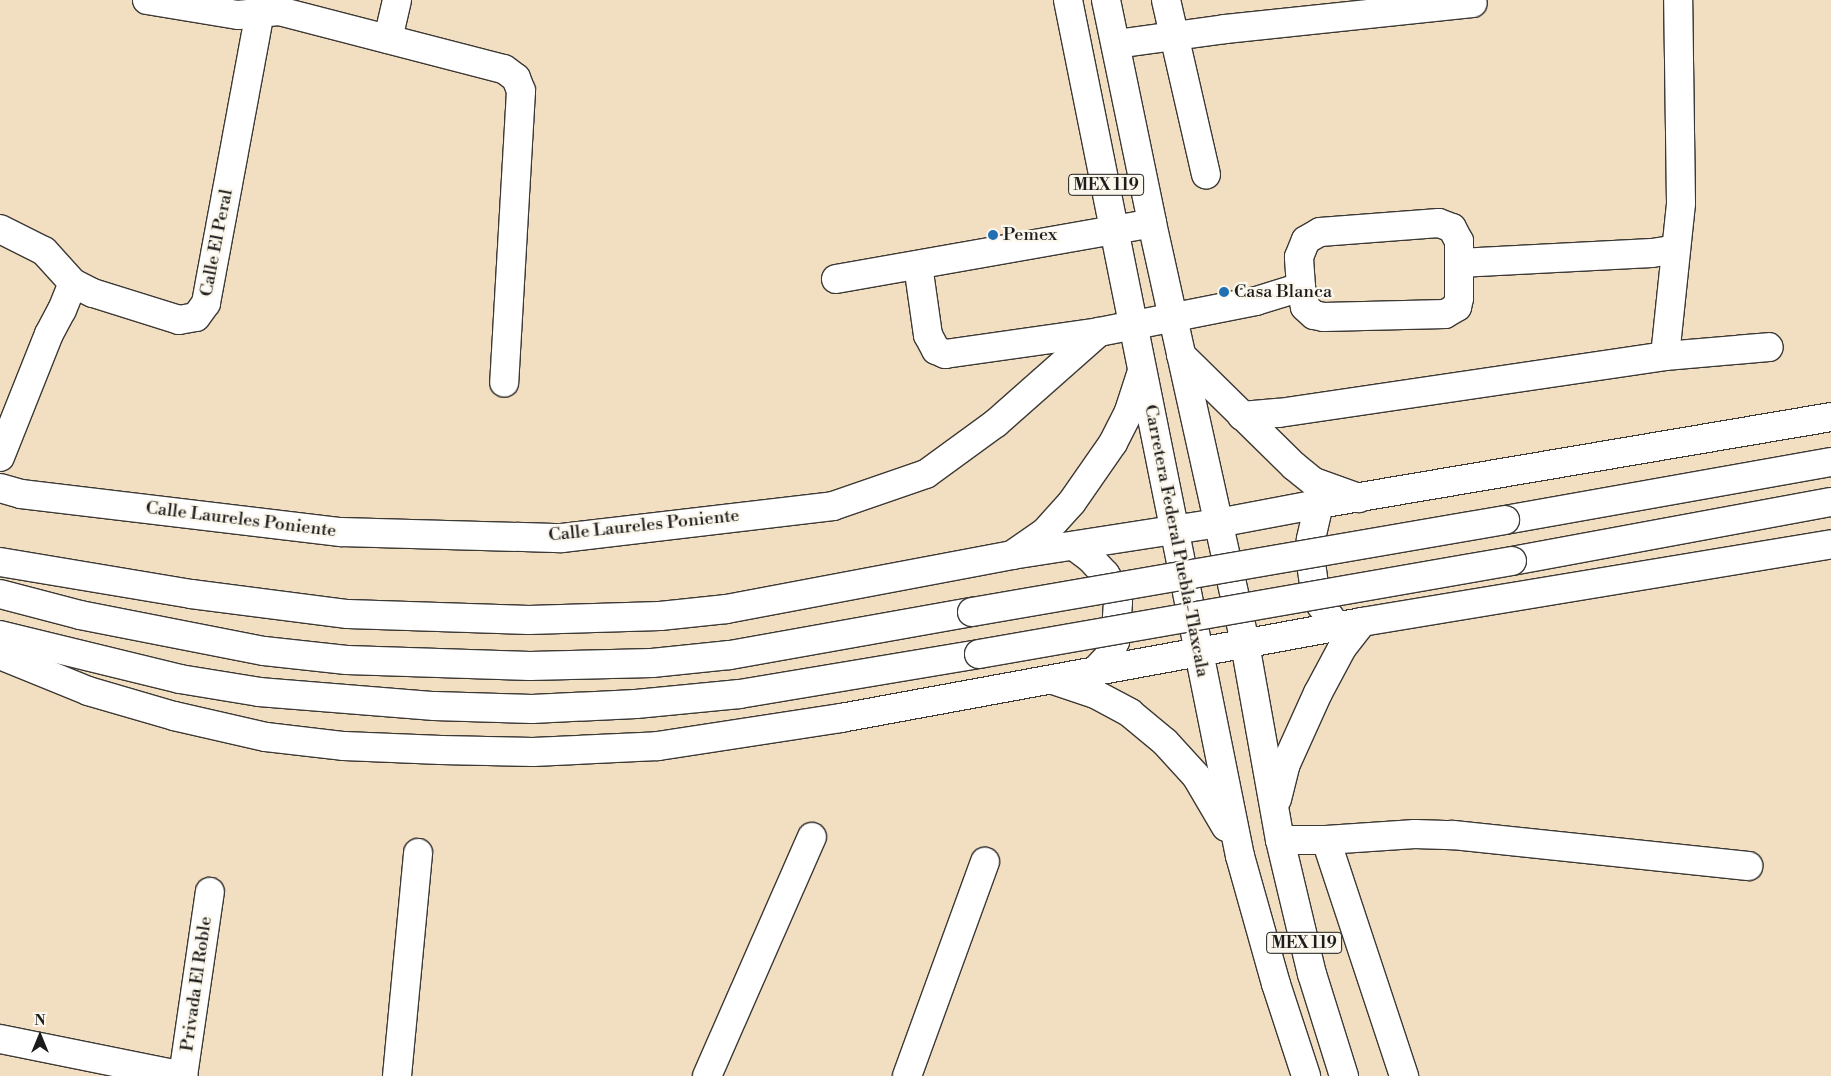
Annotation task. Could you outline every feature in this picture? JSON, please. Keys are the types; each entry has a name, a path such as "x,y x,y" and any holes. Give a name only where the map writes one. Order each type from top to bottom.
{"main road":[{"path":"147,0 238,15 261,7 511,72 520,84 504,382"},
{"path":"388,39 397,0"},
{"name":"Carretera Federal Puebla-Tlaxcala","path":"1068,0 1116,230 1173,530 1240,856 1276,984 1306,1076"},
{"name":"MEX 119","path":"1106,0 1152,223 1245,644 1280,840 1312,974 1344,1076"},
{"path":"1166,0 1206,174"},
{"path":"1664,356 1681,203 1678,0"},
{"path":"1116,44 1225,29 1473,4"},
{"name":"Calle El Peral","path":"73,282 93,293 179,320 196,317 202,311 206,303 261,7"},
{"path":"836,279 1152,223"},
{"path":"1439,223 1452,228 1458,241 1460,298 1457,307 1445,314 1324,317 1314,315 1305,307 1301,287 1299,257 1306,240 1320,232 1439,223"},
{"path":"0,229 44,252 73,282 62,310 49,334 0,457"},
{"path":"1460,263 1652,253 1676,249"},
{"path":"918,265 928,336 936,350 945,354 1099,332 1256,301 1301,287"},
{"name":"Calle Laureles Poniente","path":"0,488 31,495 340,532 562,538 833,506 926,474 996,423 1099,332"},
{"path":"1242,416 1279,413 1664,356 1769,347"},
{"path":"1181,355 1225,402 1294,466 1314,482 1358,498"},
{"path":"1012,555 1045,532 1077,495 1113,443 1129,411 1142,371"},
{"path":"0,562 191,594 348,614 529,620 660,616 727,609 1012,555 1218,523 1319,504 1831,417"},
{"path":"0,594 80,615 264,651 348,660 521,666 652,663 730,655 1831,462"},
{"path":"0,636 180,678 260,692 434,706 532,709 636,704 740,694 979,654 1512,561 1831,502"},
{"path":"1319,504 1311,540 1312,570 1321,605 1350,625"},
{"path":"0,655 88,691 174,716 266,737 344,746 442,750 533,752 658,746 840,718 1350,625 1831,544"},
{"path":"1074,546 1091,559 1105,574 1112,585 1118,602 1115,641 1109,656 1095,671"},
{"path":"1275,808 1285,766 1318,693 1342,648 1350,625"},
{"path":"1052,680 1095,694 1123,710 1165,742 1196,776 1215,805 1240,856"},
{"path":"1280,840 1326,840 1415,834 1453,835 1748,866"},
{"path":"707,1076 812,837"},
{"path":"1326,840 1404,1076"},
{"path":"397,1076 418,853"},
{"path":"906,1076 985,862"},
{"name":"Privada El Roble","path":"183,1076 210,892"},
{"path":"0,1039 183,1076"}],"place":[{"name":"Pemex","path":"993,235"},
{"name":"Casa Blanca","path":"1224,292"}]}
